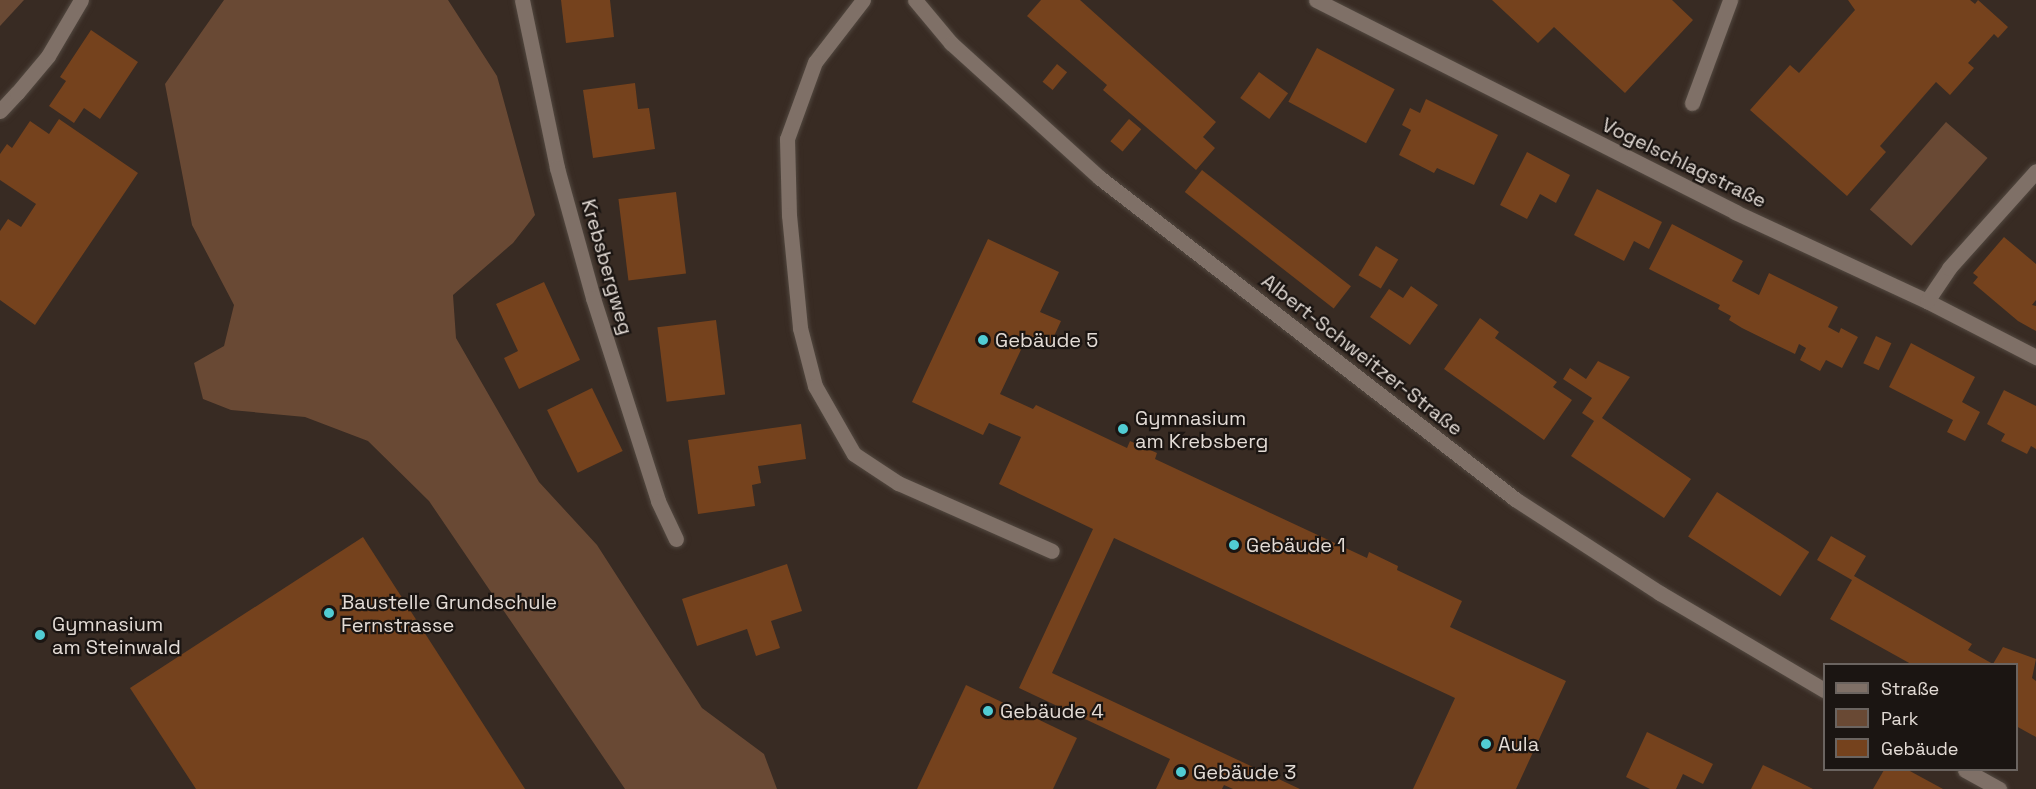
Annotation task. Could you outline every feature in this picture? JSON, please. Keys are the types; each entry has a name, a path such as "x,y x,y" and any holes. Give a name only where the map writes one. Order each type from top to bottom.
{"street":[{"path":"0,111 48,56 81,0"},
{"name":"Krebsbergweg","path":"522,0 557,168 593,298 658,501 676,539"},
{"path":"863,0 815,62 788,140 789,215 801,328 815,386 854,454 898,483 1052,550"},
{"name":"Albert-Schweitzer-Straße","path":"915,0 951,43 1100,178 1497,485 1636,578 1823,689"},
{"name":"Vogelschlagstraße","path":"1316,0 1735,212 1927,301 2036,357"},
{"path":"1692,103 1730,0"},
{"path":"0,102 17,93"},
{"path":"1927,301 1949,268 2036,171"},
{"path":"1967,771 2000,789"}],"green space":[{"path":"0,0 24,0 0,26"},
{"path":"224,0 448,0 497,76 535,215 513,243 453,295 456,338 539,482 597,545 702,708 764,754 777,789 625,789 429,501 368,441 305,417 231,410 203,399 194,363 224,346 234,305 192,225 165,84"},
{"path":"1946,122 1988,158 1911,246 1870,210"}],"building":[{"path":"561,0 610,0 614,37 566,43"},
{"path":"1041,0 1080,0 1216,122 1203,137 1215,148 1196,170 1103,90 1107,85 1027,16"},
{"path":"1492,0 1672,0 1693,20 1625,93 1554,27 1538,43"},
{"path":"1848,0 1970,0 1975,4 1978,0 2008,27 1998,38 1994,34 1968,63 1974,68 1950,95 1936,82 1880,146 1886,152 1847,196 1750,110 1790,65 1799,73 1855,10"},
{"path":"91,30 138,62 100,119 84,108 74,123 49,106 66,81 60,77"},
{"path":"1317,48 1395,89 1366,143 1288,102"},
{"path":"1057,64 1067,72 1053,90 1043,82"},
{"path":"1259,72 1288,93 1269,119 1240,98"},
{"path":"635,83 638,109 649,108 655,149 593,158 583,90"},
{"path":"1426,99 1498,135 1474,185 1437,168 1434,173 1399,155 1411,130 1402,125 1410,108 1420,113"},
{"path":"59,119 138,173 35,325 0,300 0,231 8,219 21,227 36,204 0,180 0,154 7,144 12,148 30,121 49,134"},
{"path":"1129,119 1141,129 1123,151 1110,141"},
{"path":"1527,152 1570,175 1556,203 1540,194 1527,219 1500,205"},
{"path":"1202,170 1351,286 1334,308 1185,192"},
{"path":"1597,189 1662,222 1649,249 1634,241 1624,261 1574,235"},
{"path":"676,192 686,273 628,280 618,199"},
{"path":"1672,224 1743,261 1732,281 1759,295 1769,273 1838,307 1828,327 1839,333 1841,328 1858,337 1842,368 1826,360 1820,371 1800,360 1806,348 1799,344 1795,354 1742,328 1729,320 1731,316 1718,309 1720,305 1649,269"},
{"path":"2004,237 2036,264 2036,300 2032,305 2036,306 2036,331 2018,321 1973,283 1978,277 1973,273"},
{"path":"988,239 1059,272 1040,312 1061,321 1050,345 1028,335 1000,394 1033,409 1036,405 1127,448 1130,441 1157,453 1155,459 1367,558 1369,552 1398,566 1397,570 1462,601 1450,627 1566,681 1516,789 1413,789 1455,698 1114,538 1052,673 1300,789 1233,789 1224,785 1222,789 1156,789 1170,759 1019,688 1093,529 999,484 1021,437 989,423 983,435 912,402"},
{"path":"1376,246 1398,259 1381,289 1358,275"},
{"path":"544,282 580,360 519,389 504,358 518,351 496,304"},
{"path":"1411,286 1438,305 1410,345 1370,317 1389,289 1403,298"},
{"path":"1480,318 1499,332 1495,338 1557,382 1553,387 1572,400 1544,440 1444,369"},
{"path":"716,320 725,394 667,402 657,327"},
{"path":"1876,336 1891,343 1879,370 1863,363"},
{"path":"1911,343 1975,377 1962,402 1980,412 1965,441 1947,432 1953,420 1889,387"},
{"path":"1598,361 1630,377 1602,418 1691,479 1664,518 1571,456 1594,421 1582,413 1592,398 1563,379 1570,368 1586,379"},
{"path":"592,388 623,451 578,473 547,410"},
{"path":"2004,390 2036,406 2036,449 2031,446 2027,454 2001,441 2005,434 1987,424"},
{"path":"801,424 806,459 758,466 761,483 752,485 755,506 698,514 688,440"},
{"path":"1717,492 1809,552 1780,596 1688,536"},
{"path":"1831,536 1866,556 1854,576 1972,644 1968,650 1991,663 1909,663 1830,619 1852,580 1817,560"},
{"name":"Baustelle Grundschule Fernstrasse","path":"363,537 525,789 196,789 130,688"},
{"path":"787,564 802,611 771,621 780,648 756,656 747,629 697,646 682,599"},
{"path":"2003,647 2036,659 2032,678 2036,681 2036,737 2018,727 2018,663 1994,663"},
{"name":"Gebäude 4","path":"966,685 1077,738 1053,789 917,789"},
{"path":"1647,732 1713,764 1703,784 1683,774 1676,789 1650,789 1626,777"},
{"path":"1763,765 1799,782 1813,789 1751,789"},
{"path":"1883,771 1910,771 1943,789 1873,789"}],"place":[{"name":"Gebäude 5","path":"983,340"},
{"name":"Gymnasium am Krebsberg","path":"1123,429"},
{"name":"Gebäude 1","path":"1234,545"},
{"name":"Baustelle Grundschule Fernstrasse","path":"329,613"},
{"name":"Gymnasium am Steinwald","path":"40,635"},
{"name":"Gebäude 4","path":"988,711"},
{"name":"Aula","path":"1486,744"},
{"name":"Gebäude 3","path":"1181,772"}]}
